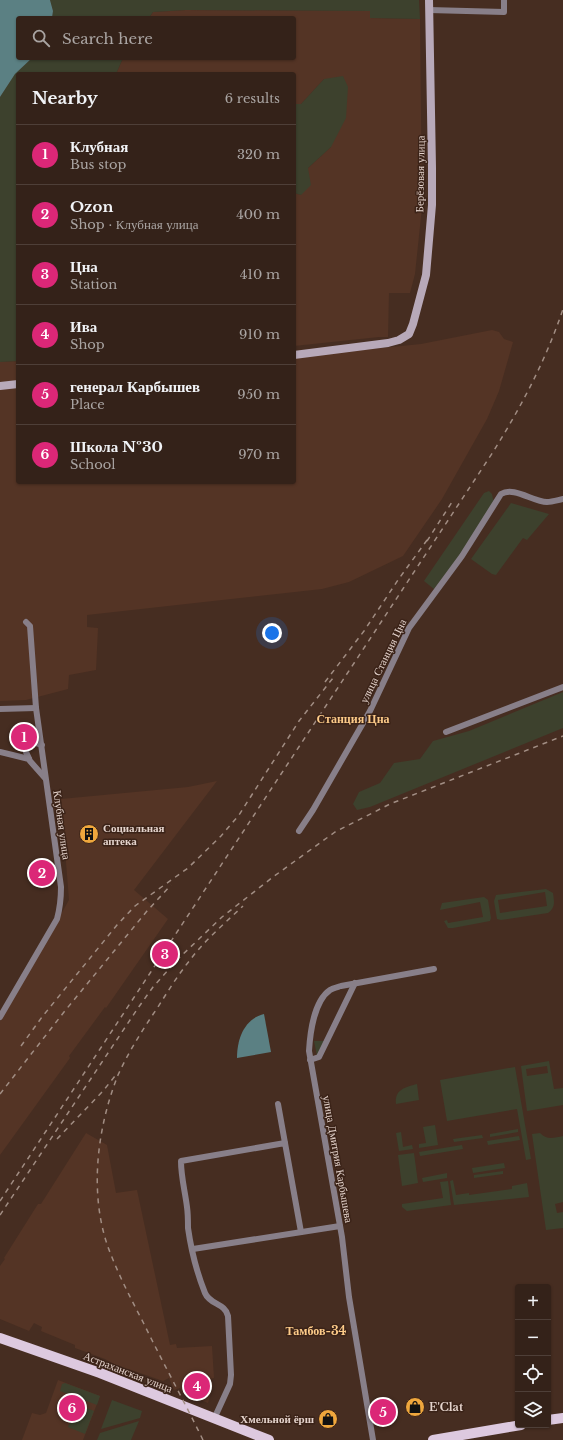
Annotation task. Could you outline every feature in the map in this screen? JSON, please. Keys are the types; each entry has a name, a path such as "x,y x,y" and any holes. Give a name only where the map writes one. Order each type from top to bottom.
{"main road":[{"name":"Астраханская улица","path":"0,1338 100,1373 269,1440"},
{"path":"551,1420 563,1418"},
{"path":"433,1440 515,1426"}],"street":[{"name":"Берёзовая улица","path":"296,355 398,340 409,334 413,324 426,275 432,205 429,0"},
{"path":"429,10 504,12 504,0"},
{"path":"0,386 16,384"},
{"name":"улица Станция Цна","path":"299,831 313,810 370,711 408,628 462,556 501,494 510,492 546,502 561,499"},
{"name":"Клубная улица","path":"0,1018 57,920 60,909 61,887 36,708 30,626 26,622"},
{"path":"446,732 563,687"},
{"path":"0,709 36,708"},
{"path":"42,745 32,742 27,745 26,752 29,759 46,779"},
{"path":"0,752 29,759"},
{"name":"улица Дмитрия Карбышева","path":"373,1440 350,1303 340,1226 310,1060 310,1034 316,1013 323,998 330,990 341,986 434,969"},
{"path":"310,1060 319,1057 355,984"},
{"path":"278,1104 301,1232"},
{"path":"214,1419 230,1384 231,1375 228,1316 227,1310 209,1300 196,1264 182,1183 181,1161 285,1143"},
{"path":"193,1249 340,1226"}],"shaded area":[{"path":"186,10 371,11 371,18 420,19 422,207 415,274 410,293 389,293 388,337 296,346 296,194 301,195 308,168 331,147 324,79 301,104 296,104 296,72 117,72 122,60 296,60 296,16 150,16 153,12"},
{"path":"492,330 499,332 504,339 513,342 499,391 487,419 442,499 403,556 349,582 322,589 87,615 87,627 98,628 96,670 69,675 68,689 26,700 0,701 0,362 16,361 16,484 296,484 296,357 421,344"},
{"path":"217,781 134,890 168,919 106,1008 105,1007 69,1056 70,1058 0,1155 0,1021 69,900 61,799 188,787"},
{"path":"86,1133 107,1145 116,1193 137,1190 170,1345 176,1344 177,1348 212,1346 214,1378 210,1379 213,1385 208,1403 182,1393 180,1388 174,1390 169,1378 163,1381 114,1364 105,1359 75,1348 75,1345 41,1331 42,1327 34,1323 29,1331 0,1319 0,1266 38,1204 41,1204"},
{"path":"58,1380 100,1396 83,1440 22,1440 32,1413 40,1415 46,1413"}],"green space":[{"path":"50,0 419,0 420,19 370,18 370,11 186,10 153,12 150,16 52,16 53,11"},
{"path":"30,60 122,60 117,72 17,72"},
{"path":"16,73 16,361 0,362 0,97"},
{"path":"343,76 348,87 346,118 331,147 308,168 311,185 301,195 296,194 296,104 301,104 324,79"},
{"path":"489,491 495,501 461,554 434,589 424,581 484,493"},
{"path":"511,503 549,514 527,540 523,538 496,575 492,574 471,559"},
{"path":"563,692 563,728 370,807 357,810 353,804 359,792 380,783 394,763 420,759 433,741 469,731"},
{"path":"546,889 553,893 554,904 551,911 548,913 501,920 497,919 494,901 496,895","holes":["545,892 547,906 500,913 498,900"]},
{"path":"484,897 488,900 491,918 490,921 448,928 444,921 447,920 448,923 483,917 480,902 440,910 442,903"},
{"path":"314,1041 325,1041 317,1056"},
{"path":"549,1061 554,1089 563,1088 563,1105 527,1111 521,1066","holes":["547,1066 548,1073 527,1076 526,1069"]},
{"path":"515,1067 531,1159 526,1160 517,1109 447,1121 440,1080"},
{"path":"417,1084 419,1100 396,1104 397,1095 401,1090 408,1086"},
{"path":"435,1125 438,1145 419,1148 419,1144 426,1143 423,1127"},
{"path":"518,1129 518,1132 490,1137 490,1134"},
{"path":"401,1132 403,1147 412,1145 413,1149 399,1151 396,1133"},
{"path":"540,1133 548,1138 563,1136 563,1202 555,1204 557,1213 563,1212 563,1228 546,1230 532,1134"},
{"path":"482,1135 483,1138 454,1142 453,1139"},
{"path":"519,1136 520,1140 488,1145 487,1141"},
{"path":"462,1145 463,1149 420,1156 419,1152"},
{"path":"414,1153 418,1183 402,1186 398,1155"},
{"path":"504,1163 505,1168 473,1173 472,1168"},
{"path":"503,1171 503,1174 474,1178 474,1175"},
{"path":"447,1173 447,1178 423,1182 422,1178"},
{"path":"453,1180 456,1195 469,1193 469,1195 512,1189 512,1186 527,1183 529,1197 454,1205 450,1181"},
{"path":"448,1181 451,1205 407,1211 402,1207 402,1204 443,1198 440,1182"},
{"path":"65,1383 100,1396 97,1405 60,1391 62,1384"},
{"path":"112,1400 142,1411 140,1418 101,1429"},
{"path":"77,1404 94,1411 85,1434 68,1427"},
{"path":"139,1421 131,1440 97,1440 100,1433"}],"water":[{"path":"0,0 50,0 53,11 52,16 16,16 16,60 30,60 16,72 0,97"},
{"path":"264,1014 271,1052 237,1058 238,1044 243,1031 251,1020"}],"railway":[{"path":"0,1201 493,452 541,365 563,309"},
{"path":"427,541 452,502"},
{"path":"325,682 364,631 430,536"},
{"path":"21,1046 42,1017 117,925 135,906 188,868 221,836 239,815 299,721 333,678"},
{"path":"0,1215 153,987 179,958 222,917 273,877 335,832 390,804 563,736"},
{"path":"0,1094 64,1012 147,911 171,885"},
{"path":"203,1440 130,1296 108,1247 102,1226 99,1205 97,1183 98,1161 105,1117 111,1095 118,1075 132,1049 181,971 209,939 243,906"},
{"path":"57,1139 103,1091 115,1076"}],"place":[{"name":"Клубная","path":"24,737"},
{"name":"Социальная аптека","path":"89,834"},
{"name":"Ozon","path":"42,873"},
{"name":"Цна","path":"165,954"},
{"name":"Ива","path":"197,1386"},
{"name":"E'Clat","path":"415,1407"},
{"name":"Школа №30","path":"72,1408"},
{"name":"генерал Карбышев","path":"383,1412"},
{"name":"Хмельной ёрш","path":"328,1419"}],"district":[{"name":"Станция Цна","path":"353,719"},
{"name":"Тамбов-34","path":"316,1331"}]}
